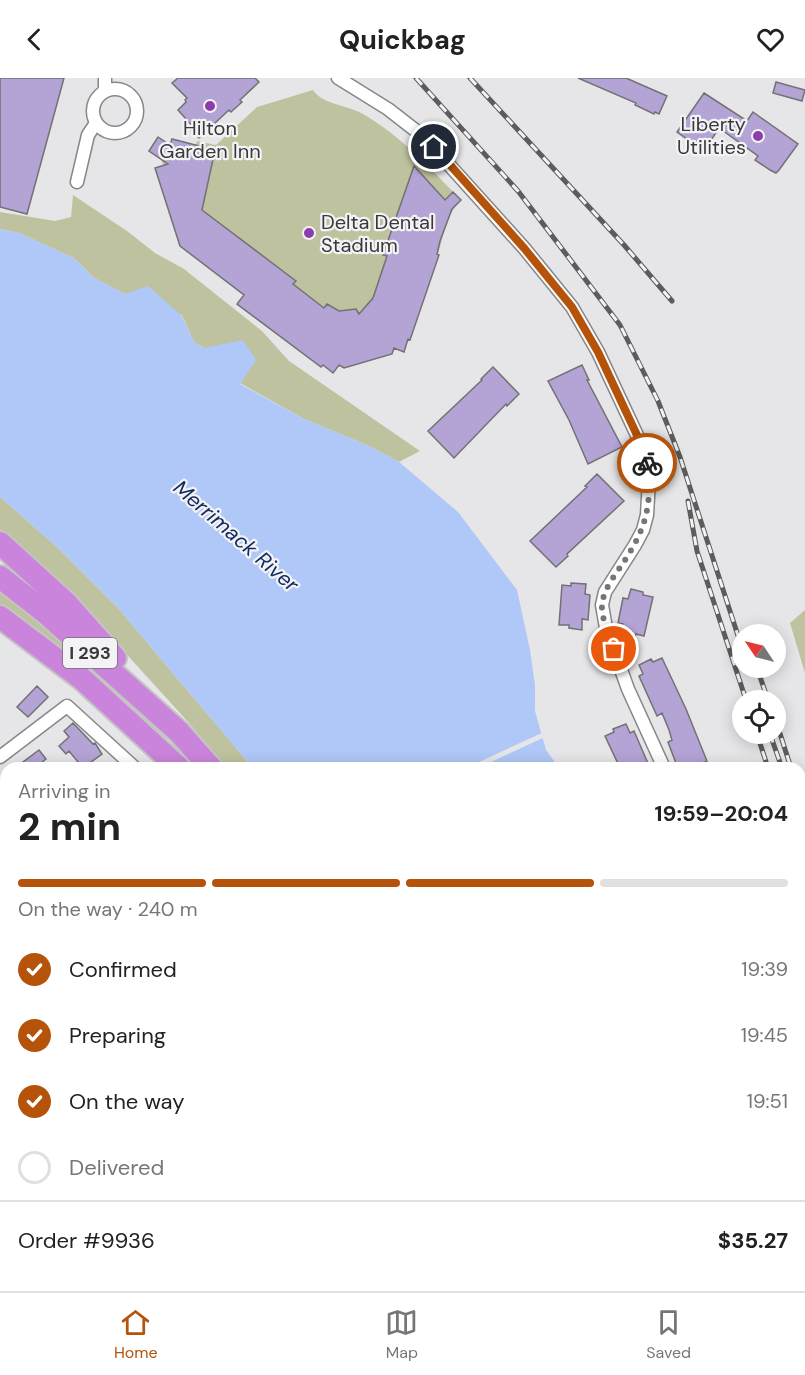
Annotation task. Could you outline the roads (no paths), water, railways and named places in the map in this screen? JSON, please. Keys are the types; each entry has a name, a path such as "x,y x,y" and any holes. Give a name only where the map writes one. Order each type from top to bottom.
{"highway":[{"path":"0,543 67,604 179,732"},
{"name":"I 293","path":"0,577 46,613 179,732 206,762"},
{"name":"I 293","path":"0,617 81,678 173,762"},
{"path":"0,633 21,646 172,762"}],"street":[{"path":"338,78 388,109 434,147 524,248 572,307 608,374 643,448 647,464 649,501 642,530 605,592 602,605 606,628 628,689 661,762"},
{"path":"105,84 112,89 126,92 135,102 136,115 130,127 119,133 106,132 96,123 93,118 93,105 105,84"},
{"path":"76,182 88,135 96,123"},
{"path":"0,756 67,706 128,762"}],"water":[{"name":"Merrimack River","path":"0,229 19,233 74,258 94,278 125,294 148,286 182,316 194,342 204,348 243,340 256,360 240,384 304,419 369,446 399,462 458,512 517,590 530,650 535,685 535,711 546,750 555,762 248,762 118,608 57,547 0,497"}],"railway":[{"path":"416,78 518,191 620,325 658,401 680,457 734,624"},
{"path":"470,78 624,245 672,301"},
{"path":"688,501 697,551 743,690"},
{"path":"760,678 765,690"},
{"path":"760,744 766,762"},
{"path":"774,744 780,762"},
{"path":"783,744 789,762"}],"place":[{"name":"Hilton Garden Inn","path":"210,106"},
{"name":"Liberty Utilities","path":"758,136"},
{"name":"Delta Dental Stadium","path":"309,233"}]}
